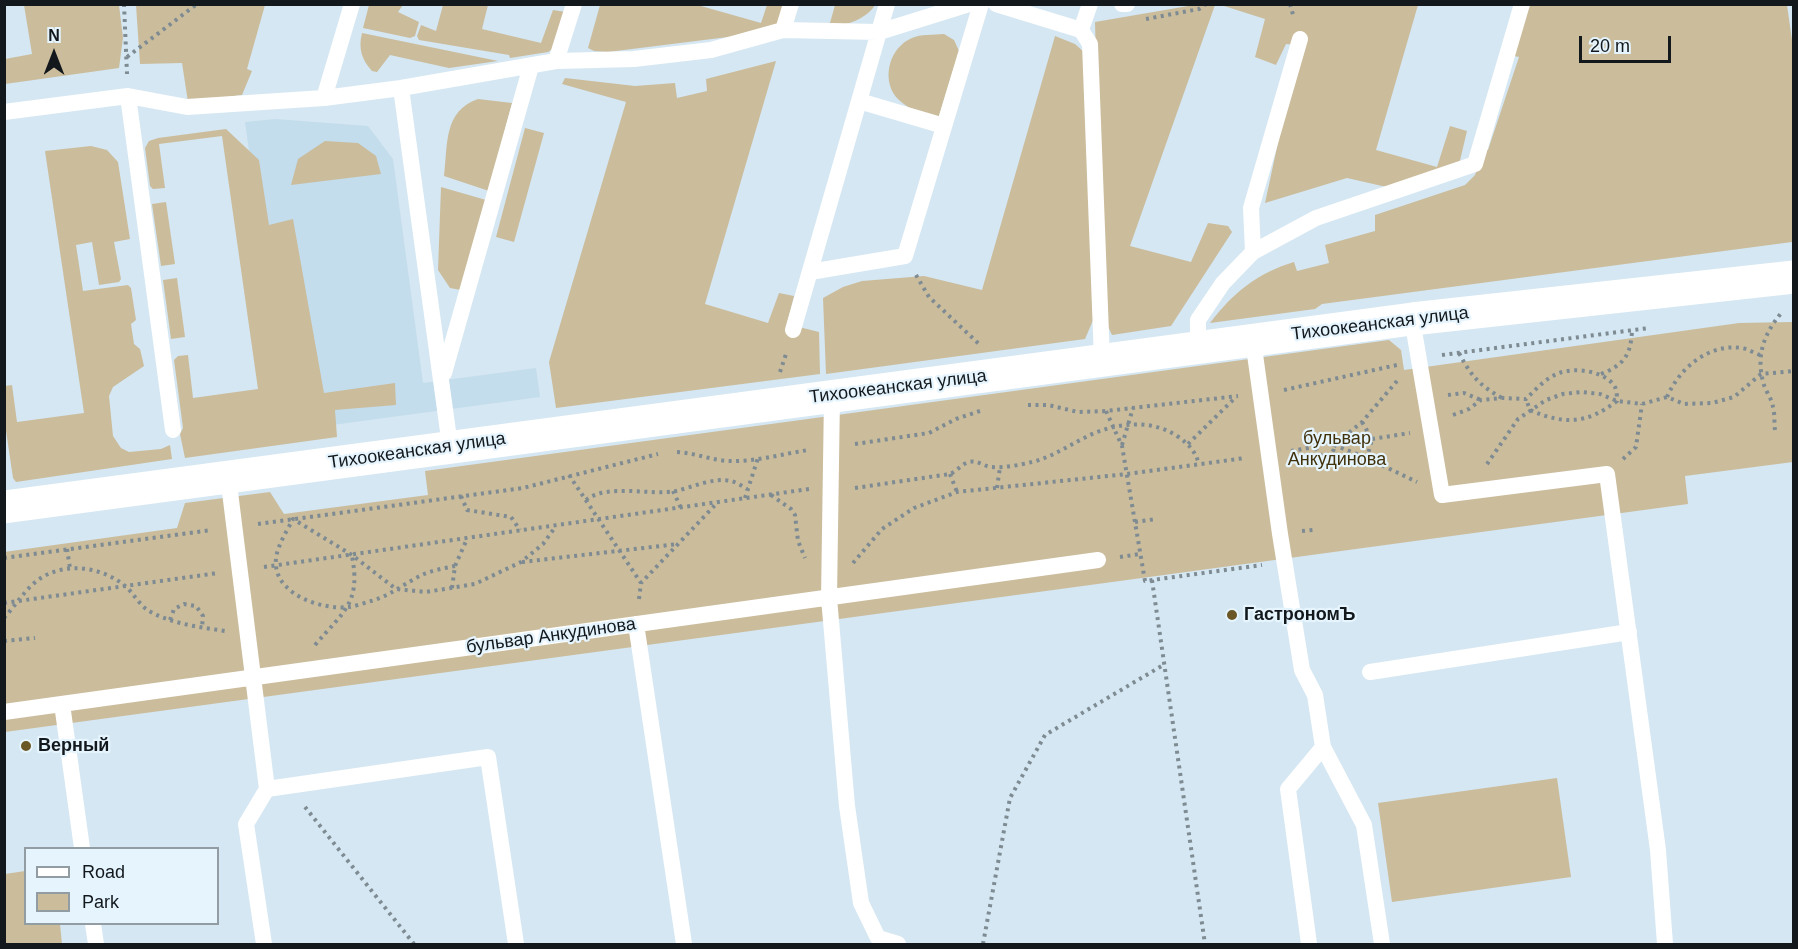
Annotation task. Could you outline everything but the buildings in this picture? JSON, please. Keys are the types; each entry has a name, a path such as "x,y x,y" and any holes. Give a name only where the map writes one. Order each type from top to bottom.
{"street":[{"name":"Тихоокеанская улица","path":"4,507 1412,319 1794,277"}],"lane":[{"path":"324,98 352,4"},
{"path":"556,62 574,4"},
{"path":"783,30 791,4"},
{"path":"793,330 887,4"},
{"path":"4,112 128,96 187,107 324,98 401,88 556,62 634,59 711,50 783,30 879,32 969,4"},
{"path":"810,272 905,256 981,4"},
{"path":"996,4 1081,30 1090,44 1102,360"},
{"path":"1081,30 1090,4"},
{"path":"1122,4 1127,4"},
{"path":"1198,347 1198,320 1223,283 1253,252 1316,218 1475,164 1522,4"},
{"path":"1253,252 1251,208 1300,39"},
{"path":"441,381 531,66"},
{"path":"401,88 450,447"},
{"path":"128,96 173,430"},
{"path":"859,101 944,126"},
{"path":"1412,319 1442,495 1607,474 1658,850 1665,945"},
{"path":"1253,340 1302,670 1316,695 1323,747 1364,825 1382,945"},
{"path":"832,396 829,598 847,806 861,903 878,938 898,945"},
{"path":"228,476 267,789 246,824 264,945"},
{"name":"бульвар Анкудинова","path":"4,712 1098,560"},
{"path":"636,624 684,945"},
{"path":"1370,672 1629,632"},
{"path":"62,704 82,847"},
{"path":"1309,945 1288,789 1323,747"},
{"path":"267,789 488,757 516,945"},
{"path":"93,925 96,945"}],"path":[{"path":"124,4 128,96"},
{"path":"126,57 197,4"},
{"path":"905,256 929,297 985,349"},
{"path":"1775,430 1773,405 1761,374 1760,356 1764,337 1784,311"},
{"path":"1772,312 1794,311"},
{"path":"1432,356 1656,327"},
{"path":"1442,397 1464,393 1480,400 1527,399 1541,384 1561,372 1580,371 1601,374 1615,369 1625,358 1632,345 1632,330"},
{"path":"1667,397 1673,382 1688,366 1706,355 1723,349 1742,348 1760,356"},
{"path":"1459,353 1469,372 1484,387 1502,398"},
{"path":"1274,392 1400,365"},
{"path":"1487,465 1518,419 1546,400 1563,394 1581,392 1600,394 1617,401 1642,404 1667,397 1684,404 1712,403 1734,397 1761,374 1794,370"},
{"path":"1601,374 1615,387 1617,401"},
{"path":"1402,376 1362,422 1334,445 1332,452 1326,456 1319,454 1316,447 1318,441 1323,438 1330,439 1334,445 1420,483"},
{"path":"1027,405 1048,405 1078,412 1107,411 1245,396"},
{"path":"1188,444 1236,397"},
{"path":"1527,399 1530,410 1547,418 1566,421 1585,419 1602,412 1617,401"},
{"path":"1445,418 1469,409 1480,400"},
{"path":"1636,447 1642,404"},
{"path":"1122,446 1133,408"},
{"path":"845,445 929,433 956,418 986,409"},
{"path":"1107,411 1122,446 1145,581 1285,562"},
{"path":"1362,422 1372,439 1367,458"},
{"path":"844,490 951,474 971,461 988,467 1032,462 1061,452 1086,437 1127,425 1150,425 1171,432 1188,444 1196,454 1199,464"},
{"path":"1372,439 1412,433"},
{"path":"1281,453 1316,447"},
{"path":"672,452 694,453 717,460 732,461 818,448"},
{"path":"258,524 523,488 662,454"},
{"path":"854,562 882,529 914,508 957,492 1127,474 1253,457"},
{"path":"745,498 758,458"},
{"path":"997,488 1000,467"},
{"path":"951,474 957,492"},
{"path":"570,476 641,583 718,502"},
{"path":"586,500 593,494 673,491 723,481 731,481 747,489"},
{"path":"260,567 818,488"},
{"path":"673,491 681,507"},
{"path":"770,495 791,509 795,515 798,541 806,559"},
{"path":"461,496 467,510 511,517 520,530"},
{"path":"293,519 352,555 396,589 426,592 475,584 521,562 543,544 556,525"},
{"path":"293,519 279,549 276,565 280,581 293,593 316,603 347,607 374,601 426,573 455,566"},
{"path":"1135,522 1156,519"},
{"path":"4,558 216,529"},
{"path":"452,588 455,566 467,538"},
{"path":"521,562 678,544"},
{"path":"67,549 70,568"},
{"path":"293,672 347,607 354,594 355,573 352,555"},
{"path":"4,618 32,585 50,573 70,568 90,568 109,575 125,586 147,610 170,620 229,632"},
{"path":"4,603 222,573"},
{"path":"1152,580 1205,945"},
{"path":"170,620 174,609 184,604 196,606 203,616 202,628"},
{"path":"4,641 35,638"},
{"path":"982,945 1010,798 1044,735 1165,664"},
{"path":"288,786 414,945"}],"shaded area":[{"path":"275,119 368,126 393,159 423,383 536,368 540,397 288,431 245,122"}],"green space":[{"path":"24,5 119,5 123,38 119,68 5,84 5,59 32,54"},
{"path":"136,5 265,5 247,69 252,71 242,95 188,102 182,63 140,64"},
{"path":"369,5 403,5 398,12 419,22 415,36 410,38 363,28"},
{"path":"443,5 488,5 482,29 541,43 553,10 566,12 554,48 548,52 510,58 509,55 419,40 417,36 421,25 436,31"},
{"path":"600,5 701,5 761,23 767,5 785,5 776,31 608,52 588,48"},
{"path":"835,5 875,5 856,21 836,24 830,23"},
{"path":"1194,5 1215,5 1130,246 1191,262 1208,223 1228,226 1232,232 1171,326 1112,335 1103,316 1095,22"},
{"path":"1221,5 1418,5 1376,150 1437,167 1450,126 1467,131 1458,169 1391,188 1347,178 1265,203 1299,45 1286,44 1276,65 1255,57 1265,19"},
{"path":"1523,5 1787,5 1794,54 1792,242 1322,304 1315,309 1210,323 1237,293 1257,278 1294,262 1297,271 1329,263 1325,245 1375,231 1375,215 1465,185 1475,175 1484,150 1488,150 1519,57 1509,55"},
{"path":"362,33 498,61 449,68 390,55 377,72 372,71 362,54 360,44"},
{"path":"944,34 954,40 959,51 939,116 927,118 896,97 889,81 890,64 898,48 904,42 923,35"},
{"path":"1055,36 1075,44 1085,53 1094,318 1085,339 826,374 823,298 843,287 862,281 924,276 982,290"},
{"path":"776,61 705,304 768,323 779,293 794,296 787,324 819,332 820,374 556,408 549,362 626,102 562,84 565,78 635,86 675,83 677,98 707,91 706,79"},
{"path":"478,99 512,103 489,191 444,176 447,141 453,120 467,104"},
{"path":"525,128 544,133 514,242 496,237"},
{"path":"226,129 259,160 269,225 293,219 324,393 395,383 396,405 335,410 337,437 185,458 180,434 183,428 174,360 178,356 188,355 193,398 258,389 222,136 159,144 165,188 153,189 150,186 145,148 149,141 158,138"},
{"path":"325,141 358,143 376,156 381,174 291,185 298,159"},
{"path":"91,146 107,150 118,162 130,239 114,242 121,279 119,282 99,285 92,242 76,245 83,291 128,285 131,288 136,320 131,324 134,344 140,349 144,366 113,387 109,396 113,436 121,448 129,452 161,449 170,445 172,459 16,482 13,478 5,424 5,386 12,385 17,422 84,413 45,151"},
{"path":"441,187 486,200 461,290 450,288 438,270"},
{"path":"166,202 175,264 161,266 152,204"},
{"path":"177,278 185,337 171,339 163,280"},
{"name":"бульвар Анкудинова","path":"1793,322 1793,462 1685,476 1688,504 5,732 4,552 177,528 185,503 270,492 284,514 428,495 425,471 1389,340 1401,350 1404,370 1739,323"},
{"path":"1557,778 1571,877 1392,902 1378,803"},
{"path":"24,871 24,925 60,925 62,944 5,944 5,874"}],"place":[{"name":"ГастрономЪ","path":"1232,615"},
{"name":"Верный","path":"26,746"}]}
